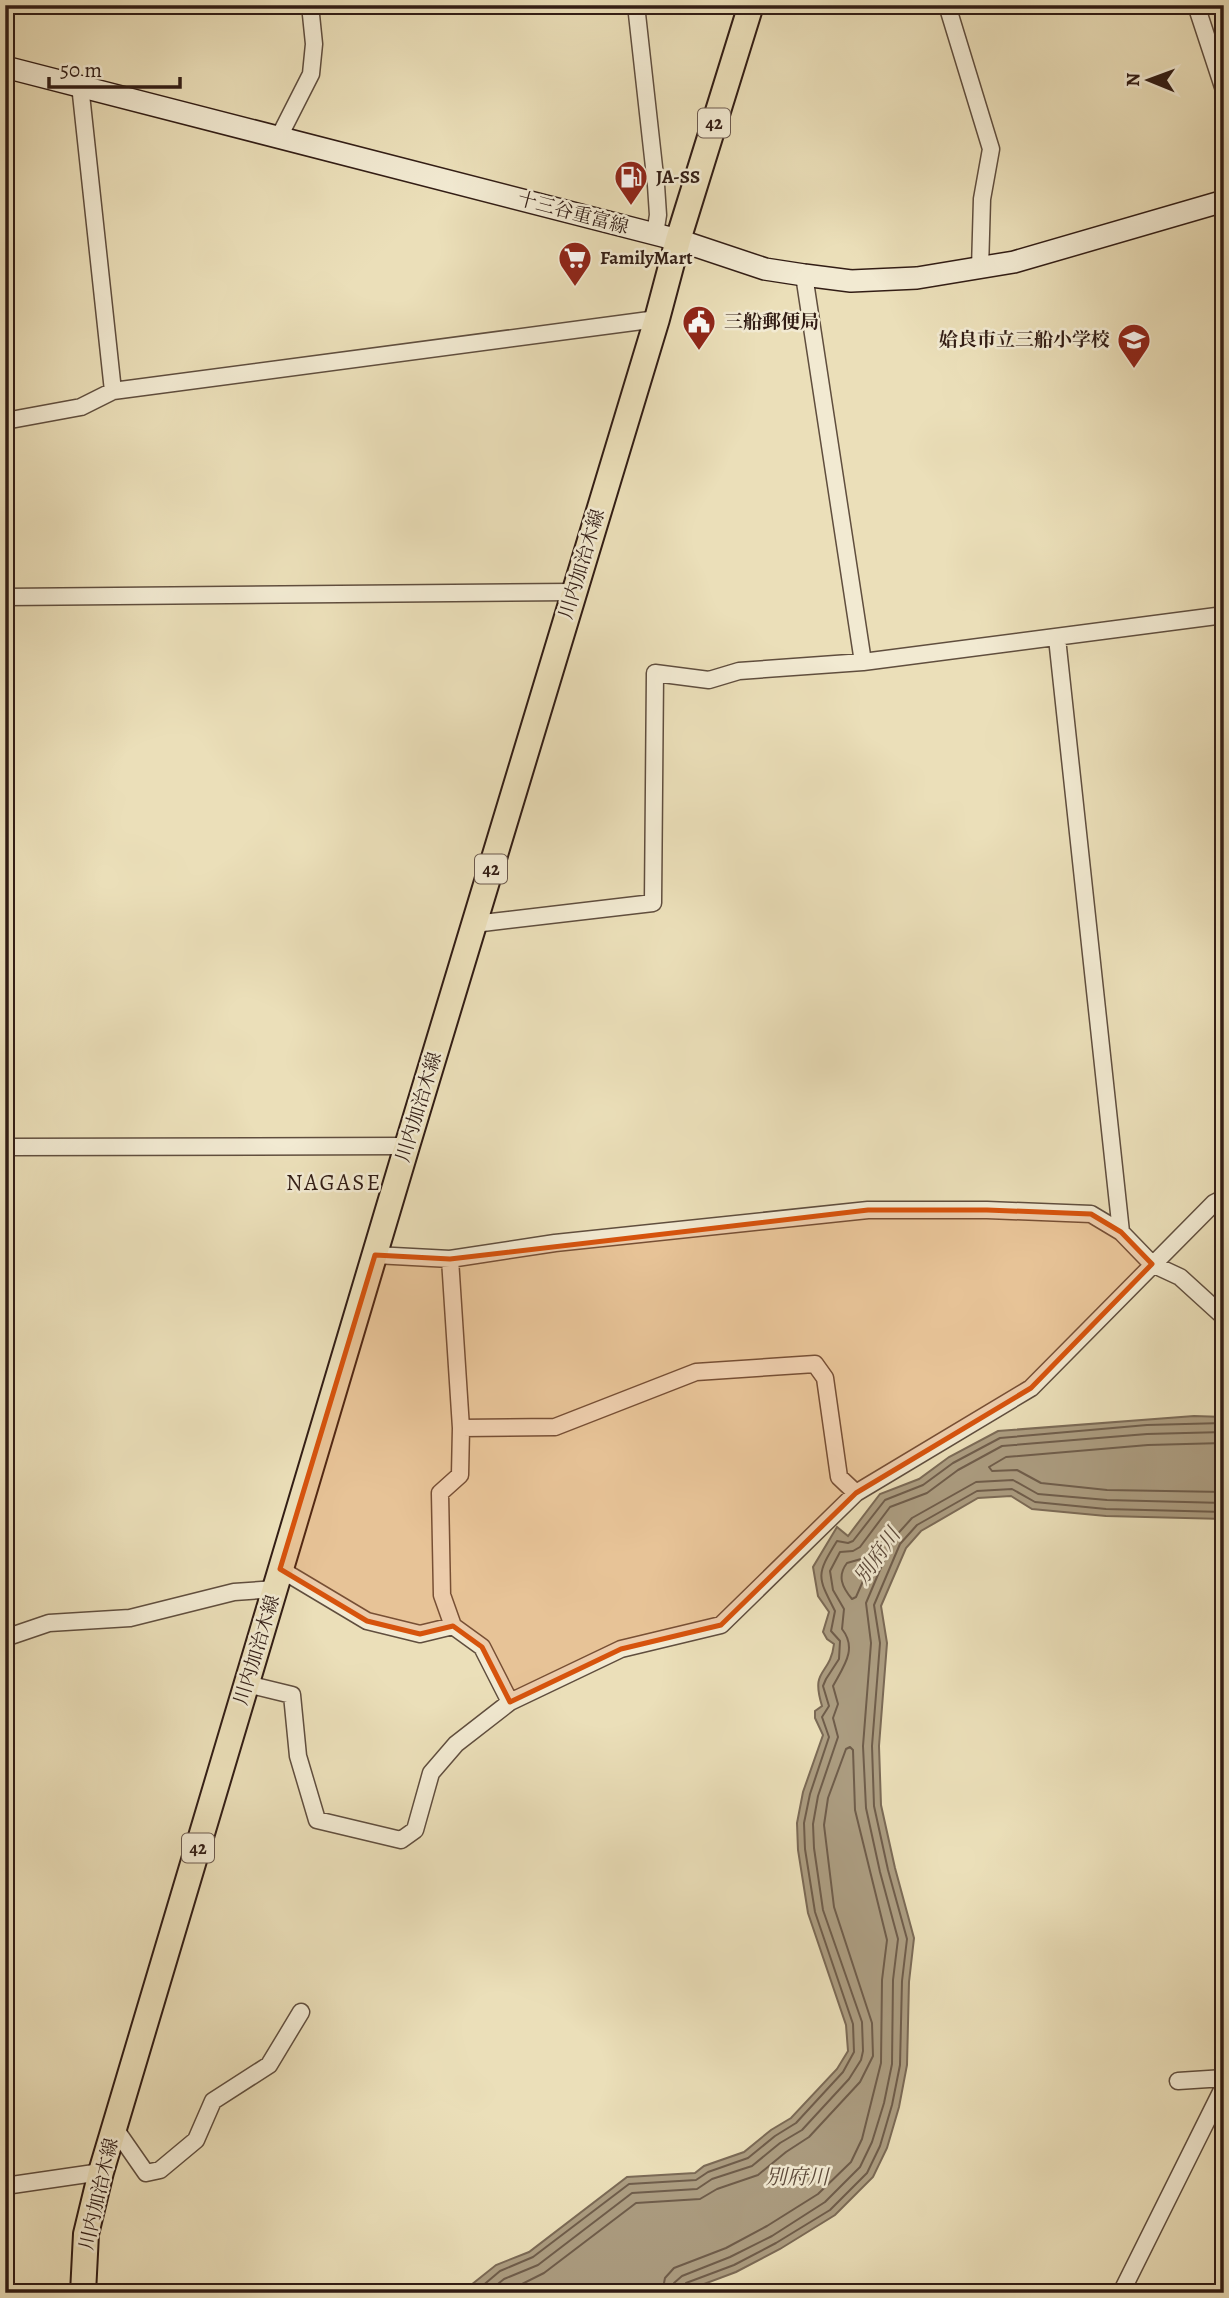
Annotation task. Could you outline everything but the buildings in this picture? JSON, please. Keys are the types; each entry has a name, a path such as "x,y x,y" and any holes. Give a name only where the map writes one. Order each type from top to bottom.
{"main road":[{"name":"川内加治木線","path":"83,2293 86,2234 114,2127 657,319 666,237 751,5"},
{"name":"十三谷重富線","path":"5,67 666,237 765,269 851,281 917,278 1014,262 1224,201"}],"street":[{"path":"279,137 311,74 314,44 310,5"},
{"path":"636,5 658,215 666,237"},
{"path":"947,5 991,149 982,199 980,269"},
{"path":"1196,5 1224,90"},
{"path":"80,85 113,391"},
{"path":"804,275 863,662"},
{"path":"5,421 81,407 113,391 657,319"},
{"path":"5,597 573,592"},
{"path":"474,924 653,903 655,673 709,680 739,671 863,662 1224,615"},
{"path":"1057,638 1121,1232"},
{"path":"5,1147 407,1146"},
{"path":"247,1684 292,1695 298,1756 317,1820 401,1840 415,1830 431,1773 456,1744 510,1702 621,1649 721,1625 856,1493 1031,1388 1214,1202 1224,1198"},
{"path":"375,1255 450,1259 555,1243 869,1210 987,1210 1091,1214 1121,1232 1152,1264 1180,1277 1224,1317"},
{"path":"450,1259 461,1429 460,1475 440,1493 442,1595 453,1626 482,1647 510,1702"},
{"path":"461,1429 555,1427 696,1371 816,1364 825,1378 839,1477 856,1493"},
{"path":"5,1638 49,1623 130,1618 278,1579 367,1621 420,1634 453,1626"},
{"path":"114,2127 146,2173 160,2170 196,2140 213,2101 269,2065 301,2012"},
{"path":"1178,2081 1224,2078"},
{"path":"1121,2293 1224,2087"},
{"path":"5,2200 6,2186 101,2172"}],"highlighted area":[{"path":"868,1210 987,1210 1091,1214 1121,1232 1152,1264 1031,1388 856,1493 721,1625 621,1649 510,1702 482,1647 453,1626 420,1634 367,1621 280,1569 375,1255 450,1259"}],"water":[{"name":"別府川","path":"1194,1416 1224,1417 1224,1519 1106,1516 1032,1509 1011,1496 978,1498 921,1531 906,1548 881,1606 887,1643 879,1746 881,1805 914,1938 909,1982 907,2065 887,2148 873,2177 835,2215 780,2249 736,2272 680,2293 461,2293 496,2265 529,2252 627,2177 695,2173 704,2166 744,2152 791,2118 837,2069 848,2051 846,2025 808,1913 798,1850 797,1823 803,1792 823,1735 815,1718 815,1711 822,1706 819,1678 829,1662 834,1644 823,1632 829,1612 818,1596 813,1567 837,1527 848,1536 880,1494 919,1479 949,1457 998,1431"}],"place":[{"name":"JA-SS","path":"631,207"},
{"name":"FamilyMart","path":"575,288"},
{"name":"三船郵便局","path":"699,352"},
{"name":"姶良市立三船小学校","path":"1134,370"}],"district":[{"name":"NAGASE","path":"334,1182"}]}
